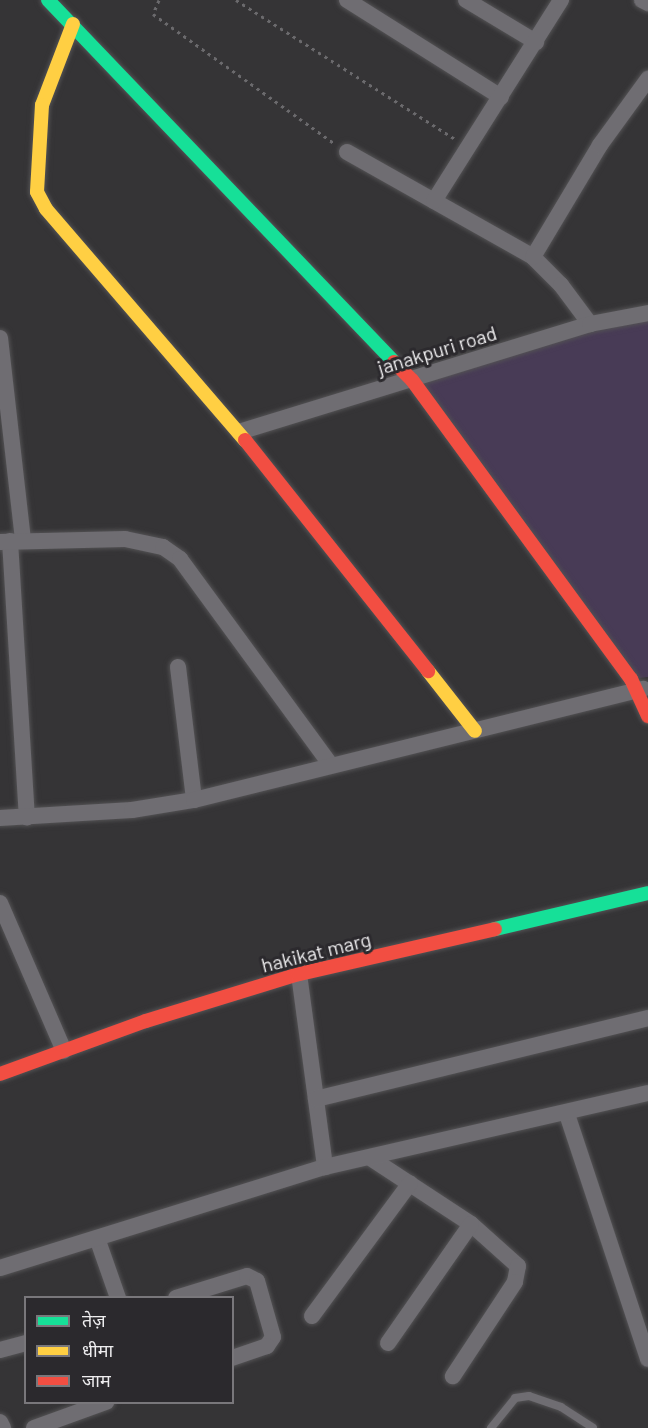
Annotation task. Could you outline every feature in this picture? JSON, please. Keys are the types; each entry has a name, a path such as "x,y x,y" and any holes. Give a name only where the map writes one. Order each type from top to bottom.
{"street":[{"path":"48,0 412,380 642,689 648,716"},
{"path":"346,0 501,97"},
{"path":"466,0 536,42"},
{"path":"434,201 561,0"},
{"path":"642,0 648,3"},
{"path":"73,24 42,105 38,192 57,225 239,432 475,731"},
{"path":"533,257 600,145 648,79"},
{"path":"348,152 533,257 561,285 590,324"},
{"name":"janakpuri road","path":"239,432 590,324 648,313"},
{"path":"0,338 27,816"},
{"path":"11,541 146,542 180,559 331,765"},
{"path":"178,668 194,800"},
{"path":"0,818 132,810 194,800 642,689"},
{"name":"hakikat marg","path":"0,1074 299,974 648,893"},
{"path":"0,903 64,1051"},
{"path":"299,974 325,1167"},
{"path":"316,1099 648,1018"},
{"path":"0,1268 325,1167 372,1159 648,1093"},
{"path":"567,1114 648,1359"},
{"path":"372,1159 471,1224 518,1266 518,1273 453,1376"},
{"path":"312,1316 410,1183"},
{"path":"388,1343 471,1224"},
{"path":"97,1238 117,1296"},
{"path":"182,1296 247,1276 257,1281 273,1337 267,1346 234,1357"},
{"path":"0,1350 24,1344"},
{"path":"34,1428 100,1404"},
{"path":"0,1422 3,1428"}],"lane":[{"path":"491,1428 515,1398 529,1396 561,1407 591,1428"}],"path":[{"path":"159,0 153,14 348,152"},
{"path":"236,0 469,147"}],"shaded area":[{"path":"648,313 648,677 631,679 412,380"}],"traffic: fast":[{"path":"48,0 394,362"},
{"path":"495,929 648,893"}],"traffic: slow":[{"path":"73,24 42,105 37,192 46,209 245,440"},
{"path":"428,671 475,731"}],"traffic: jam":[{"path":"394,362 412,380 631,679 648,716"},
{"path":"245,440 428,671"},
{"path":"0,1074 146,1021 299,974 495,929"}]}
